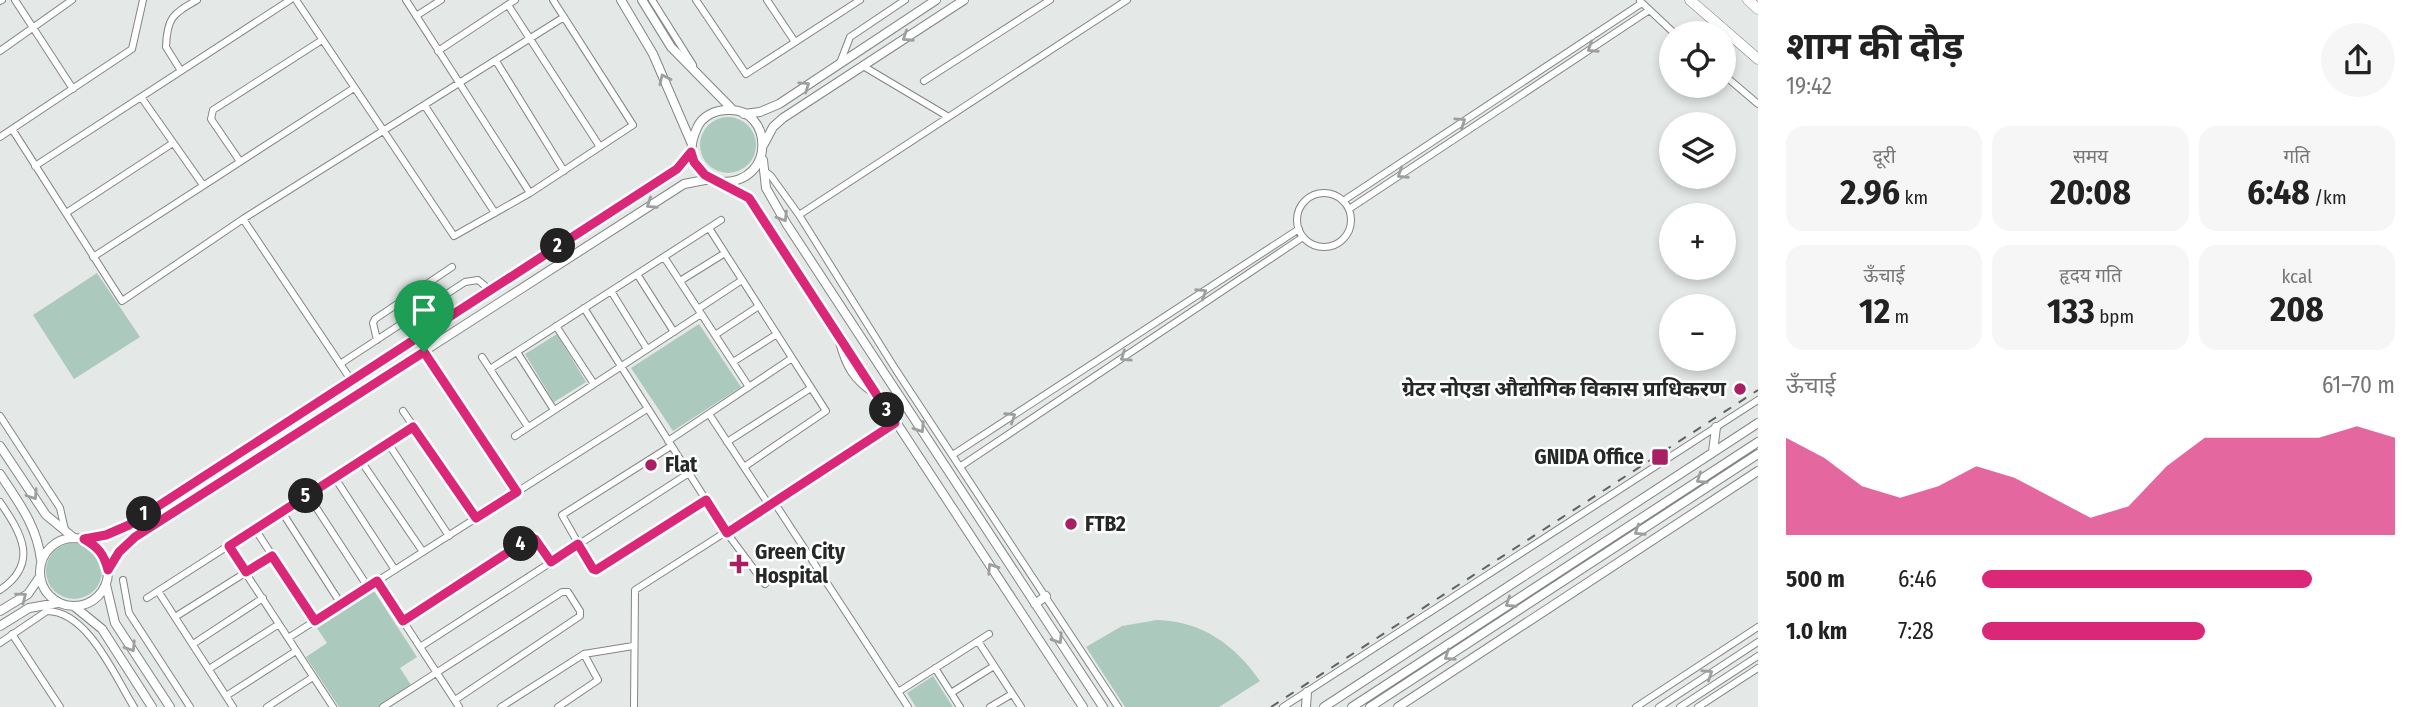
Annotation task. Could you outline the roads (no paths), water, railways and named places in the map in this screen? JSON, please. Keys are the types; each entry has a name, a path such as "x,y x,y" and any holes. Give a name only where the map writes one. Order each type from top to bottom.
{"main road":[{"path":"1689,0 1758,59"}],"street":[{"path":"15,0 73,89"},
{"path":"0,51 72,0"},
{"path":"0,137 135,46 143,0"},
{"path":"181,71 166,47 170,20 174,14 196,0"},
{"path":"35,166 290,0"},
{"path":"296,0 454,236 530,193 633,124 553,0"},
{"path":"406,0 530,193"},
{"path":"416,16 441,0"},
{"path":"438,51 515,0"},
{"path":"621,0 653,54 691,142 694,162 705,175 749,198 1083,707"},
{"path":"642,0 671,47 703,82 734,110 744,114 758,126 764,144"},
{"path":"652,0 703,82"},
{"path":"696,0 744,74 860,0"},
{"path":"767,0 795,42"},
{"path":"840,63 850,37 905,0"},
{"path":"744,114 760,113 779,104 936,0"},
{"path":"964,0 773,127 764,144 763,170 766,188 786,223 1103,707"},
{"path":"924,81 1050,0"},
{"path":"799,215 1127,0"},
{"path":"1343,201 1641,1 1660,21"},
{"path":"508,5 600,147"},
{"path":"1349,209 1648,11"},
{"path":"12,129 122,301 243,219 564,17"},
{"path":"239,160 210,113 322,40"},
{"path":"496,61 564,171"},
{"path":"863,66 947,116"},
{"path":"1736,85 1758,104"},
{"path":"93,257 354,88"},
{"path":"141,97 203,186"},
{"path":"425,106 495,213"},
{"path":"691,142 700,122 710,113 734,110"},
{"path":"66,213 173,143"},
{"path":"41,560 54,544 106,535 129,525 677,169 691,152"},
{"path":"108,570 119,552 135,537 684,184 740,180 754,171 763,154"},
{"path":"763,170 771,176 799,215 896,370 954,454 1118,707"},
{"path":"1327,193 1343,201 1351,217 1348,233 1335,244 1318,246 1303,237 1299,229 1299,211 1310,197 1327,193"},
{"path":"243,219 351,380"},
{"path":"490,369 721,220"},
{"path":"709,228 826,413 744,467"},
{"path":"954,454 1299,229"},
{"path":"961,466 1303,237"},
{"path":"680,281 725,253"},
{"path":"664,257 749,387"},
{"path":"377,340 373,324 375,319 452,267"},
{"path":"637,274 674,332"},
{"path":"340,364 465,282 478,280 490,290"},
{"path":"515,436 674,332 742,280"},
{"path":"611,291 647,349"},
{"path":"715,335 759,306"},
{"path":"584,308 727,533 765,584"},
{"path":"556,326 594,384"},
{"path":"733,362 777,334"},
{"path":"424,352 517,492"},
{"path":"517,352 554,410"},
{"path":"482,357 528,427"},
{"path":"706,500 596,570 562,515 792,358"},
{"path":"727,442 811,387"},
{"path":"1283,707 1758,400"},
{"path":"288,638 647,409"},
{"path":"402,411 476,518"},
{"path":"709,414 772,504 905,706"},
{"path":"0,416 60,508 65,530"},
{"path":"634,707 635,590 895,423"},
{"path":"1324,707 1758,423"},
{"path":"147,598 413,427"},
{"path":"1713,452 1716,427"},
{"path":"1352,707 1758,442"},
{"path":"388,443 449,536"},
{"path":"0,446 46,515 65,530 96,546 105,556 108,570 106,585 115,623 170,707"},
{"path":"1370,707 1758,454"},
{"path":"361,461 423,552"},
{"path":"1398,707 1758,471"},
{"path":"420,647 689,473"},
{"path":"0,474 31,521 39,539 39,578 43,588 58,603"},
{"path":"335,478 395,570"},
{"path":"308,495 368,587"},
{"path":"0,502 21,532 24,549 18,572 0,590"},
{"path":"282,512 341,604"},
{"path":"254,529 315,621"},
{"path":"403,621 530,538 535,539 551,562"},
{"path":"229,546 329,706"},
{"path":"175,617 272,556"},
{"path":"0,611 28,594 39,578"},
{"path":"123,579 129,613 190,707"},
{"path":"377,581 460,707"},
{"path":"75,607 88,604 99,596 106,585"},
{"path":"158,591 233,707"},
{"path":"383,707 392,705 565,591 580,611 580,615 455,700"},
{"path":"1035,604 1046,596"},
{"path":"192,644 262,598"},
{"path":"0,626 29,608 58,603 75,607 103,629 152,707"},
{"path":"0,643 47,611 68,616 88,632 134,707"},
{"path":"209,669 279,624"},
{"path":"1636,707 1758,627"},
{"path":"12,634 60,707"},
{"path":"898,692 989,634"},
{"path":"978,641 1021,707"},
{"path":"1658,707 1758,642"},
{"path":"501,707 584,654 633,646"},
{"path":"226,696 296,651"},
{"path":"558,707 598,680 584,654"},
{"path":"1680,707 1758,656"},
{"path":"951,693 994,666"},
{"path":"935,668 960,707"},
{"path":"1698,707 1758,668"},
{"path":"267,707 313,677"},
{"path":"1306,707 1307,692"},
{"path":"990,707 1012,694"}],"railway":[{"path":"1271,707 1758,390"}],"place":[{"name":"ग्रेटर नोएडा औद्योगिक विकास प्राधिकरण","path":"1740,389"},
{"name":"GNIDA Office","path":"1660,457"},
{"name":"Flat","path":"651,465"},
{"name":"FTB2","path":"1071,524"},
{"name":"Green City Hospital","path":"739,564"}]}
